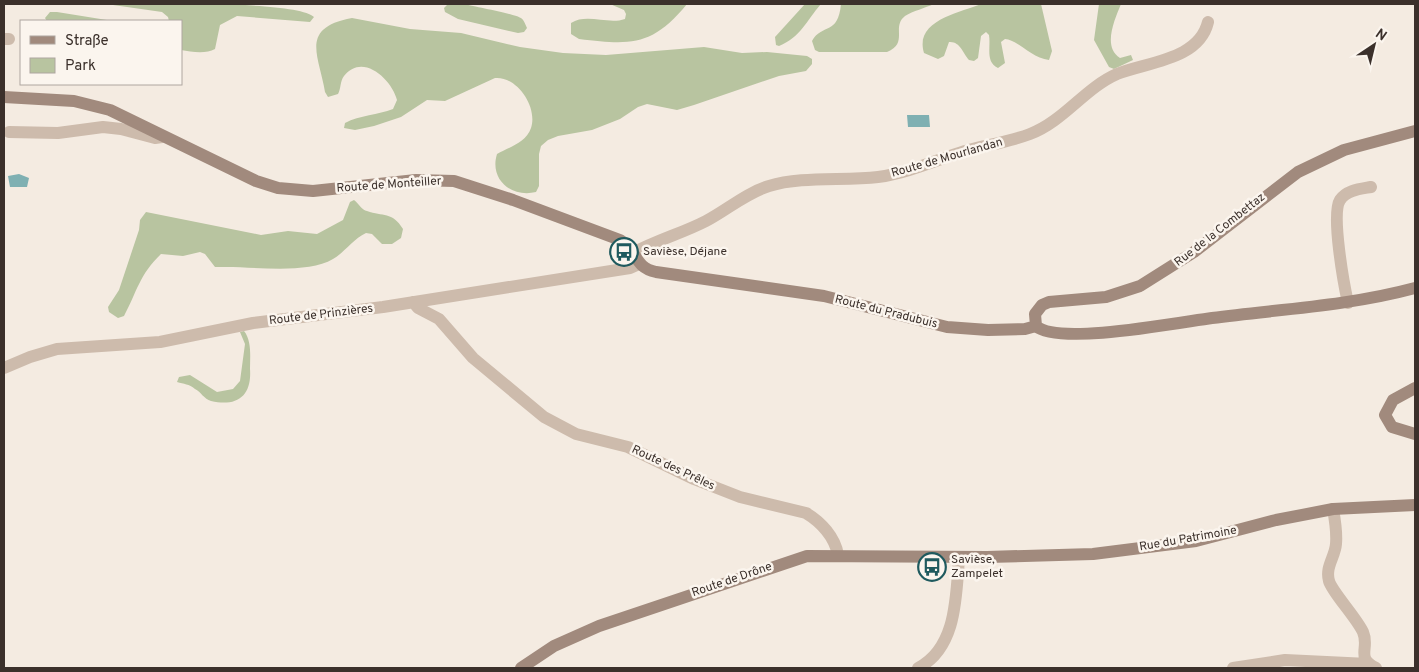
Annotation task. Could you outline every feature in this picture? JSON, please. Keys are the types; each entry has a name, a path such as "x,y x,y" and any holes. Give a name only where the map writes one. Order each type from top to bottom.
{"street":[{"name":"Route de Mourlandan","path":"636,259 751,193 770,185 875,177 900,173 966,151 1035,132 1056,119 1110,78 1173,56 1191,47 1203,34 1208,22"},
{"name":"Route de Monteiller","path":"4,97 65,100 93,105 126,116 256,181 290,191 313,191 416,180 460,182 615,238 628,245 636,259"},
{"name":"Route de Monteiller","path":"9,132 58,134 103,127 121,129 155,138 163,135"},
{"name":"Rue de la Combettaz","path":"1036,326 1035,314 1046,304 1119,294 1161,275 1214,237 1278,185 1306,167 1355,146 1415,131"},
{"path":"1348,303 1341,263 1336,210 1344,195 1356,189 1371,187"},
{"name":"Route de Prinzières","path":"4,368 30,357 58,350 155,342 253,323 413,302 630,268 636,259"},
{"name":"Route du Pradubuis","path":"636,259 656,272 824,296 936,325 988,330 1025,329 1036,326 1050,332 1111,333 1187,321 1348,303 1415,288"},
{"name":"Route des Prêles","path":"413,302 418,308 439,319 473,358 544,417 576,434 628,447 694,479 740,497 806,513 834,540 838,555"},
{"path":"1415,388 1393,400 1385,415 1392,427 1415,434"},
{"name":"Rue du Patrimoine","path":"959,558 1087,554 1174,544 1234,532 1276,520 1333,509 1415,505"},
{"path":"1333,509 1336,542 1328,568 1328,580 1362,630 1365,640 1363,654 1372,666"},
{"name":"Route de Drône","path":"521,668 554,646 599,626 796,558 818,554 959,558"},
{"path":"918,668 934,657 948,635 959,558"},
{"path":"1233,668 1285,660 1372,666"}],"green space":[{"path":"106,4 250,5 302,12 314,17 310,22 237,16 220,25 215,49 207,52 194,52 182,50 182,20 169,20 162,12"},
{"path":"465,4 518,16 523,20 527,28 524,32 518,33 458,19 445,12 444,8 447,5"},
{"path":"610,4 687,4 663,28 651,36 639,40 626,42 597,41 579,39 571,34 571,23 577,20 612,21 625,19 626,14 624,10"},
{"path":"805,4 821,4 793,38 779,46 776,45 775,37"},
{"path":"841,4 934,4 905,16 901,20 899,40 894,48 887,52 819,52 815,50 812,41 820,32 829,28 837,21"},
{"path":"981,4 1041,4 1052,51 1049,60 1042,59 1015,42 1005,39 1001,42 1005,63 998,68 991,62 989,35 986,32 981,36 978,58 974,61 969,60 959,45 953,42 949,42 944,56 938,59 924,53 923,42 926,33 932,25 951,15"},
{"path":"1099,4 1121,4 1112,33 1112,47 1120,58 1131,55 1133,60 1114,69 1109,67 1094,40"},
{"path":"50,12 57,12 107,20 46,20 45,18"},
{"path":"352,18 410,29 461,33 520,47 563,53 606,55 704,47 742,53 767,52 807,56 812,59 812,64 806,71 779,76 677,110 647,104 638,107 620,119 592,130 558,136 548,140 541,146 539,154 539,186 536,192 527,193 519,192 504,185 496,172 497,154 517,144 525,137 529,133 532,120 531,111 524,94 511,82 503,79 495,78 445,101 427,100 401,117 374,126 355,130 344,128 345,123 351,120 393,109 397,100 394,92 383,77 368,68 360,67 352,69 344,76 338,94 328,97 325,92 317,55 316,45 319,36 325,29 335,23"},
{"path":"354,200 365,210 395,219 403,229 401,238 392,244 382,244 372,234 366,233 333,259 322,264 294,268 215,267 205,254 200,252 183,256 161,254 143,277 124,316 118,318 109,312 108,307 119,290 139,230 140,220 146,212 261,235 288,231 317,234 343,220 350,202"},
{"path":"244,331 249,344 250,378 245,393 241,397 235,401 228,402 211,401 191,386 177,382 179,377 190,375 217,392 233,389 240,381 245,344 240,332"}],"water":[{"path":"907,115 929,115 930,127 908,127"},
{"path":"19,174 29,178 27,187 10,187 8,176"}],"place":[{"name":"Savièse, Déjane","path":"624,252"},
{"name":"Savièse, Zampelet","path":"932,567"}]}
